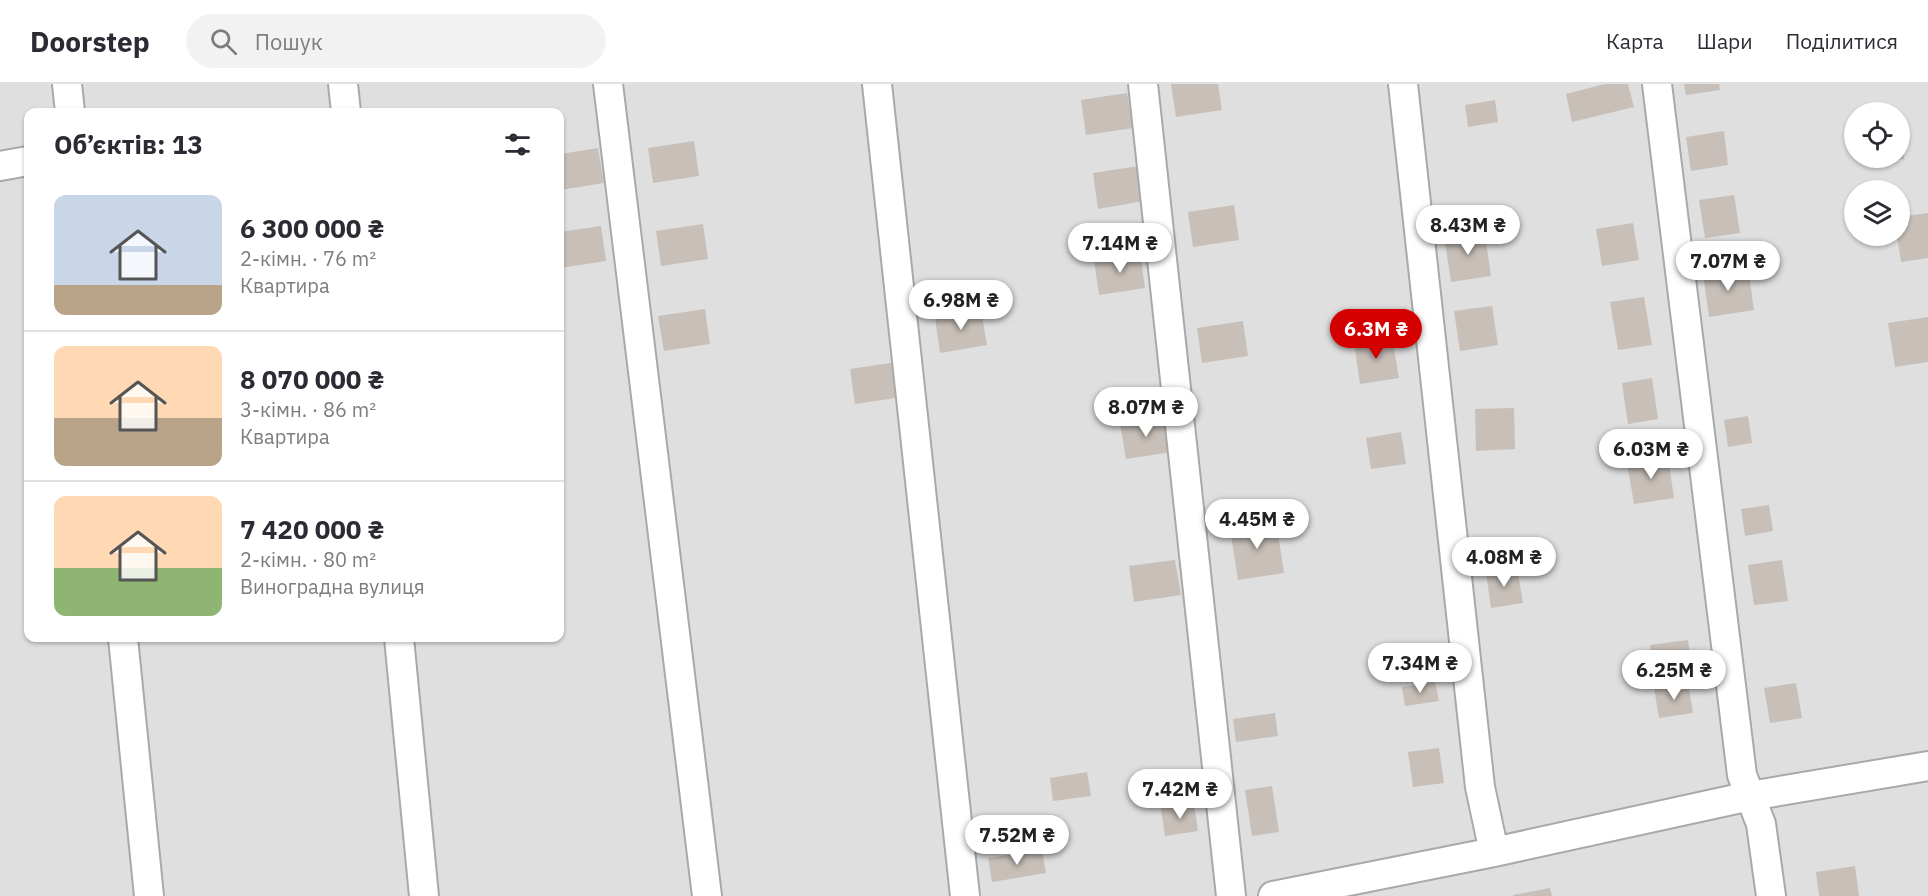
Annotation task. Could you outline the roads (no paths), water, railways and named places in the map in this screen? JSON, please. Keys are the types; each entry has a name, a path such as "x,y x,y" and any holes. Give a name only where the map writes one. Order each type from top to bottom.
{"street":[{"path":"67,84 70,108"},
{"path":"343,84 346,108"},
{"path":"608,84 707,896"},
{"path":"877,84 965,896"},
{"path":"1143,84 1231,896"},
{"path":"1403,84 1480,787 1494,852"},
{"path":"1657,84 1742,775 1761,824 1772,896"},
{"path":"0,166 24,162"},
{"path":"123,642 149,896"},
{"path":"399,642 424,896"},
{"path":"1273,896 1345,889 1494,852 1750,796 1928,765"}]}
